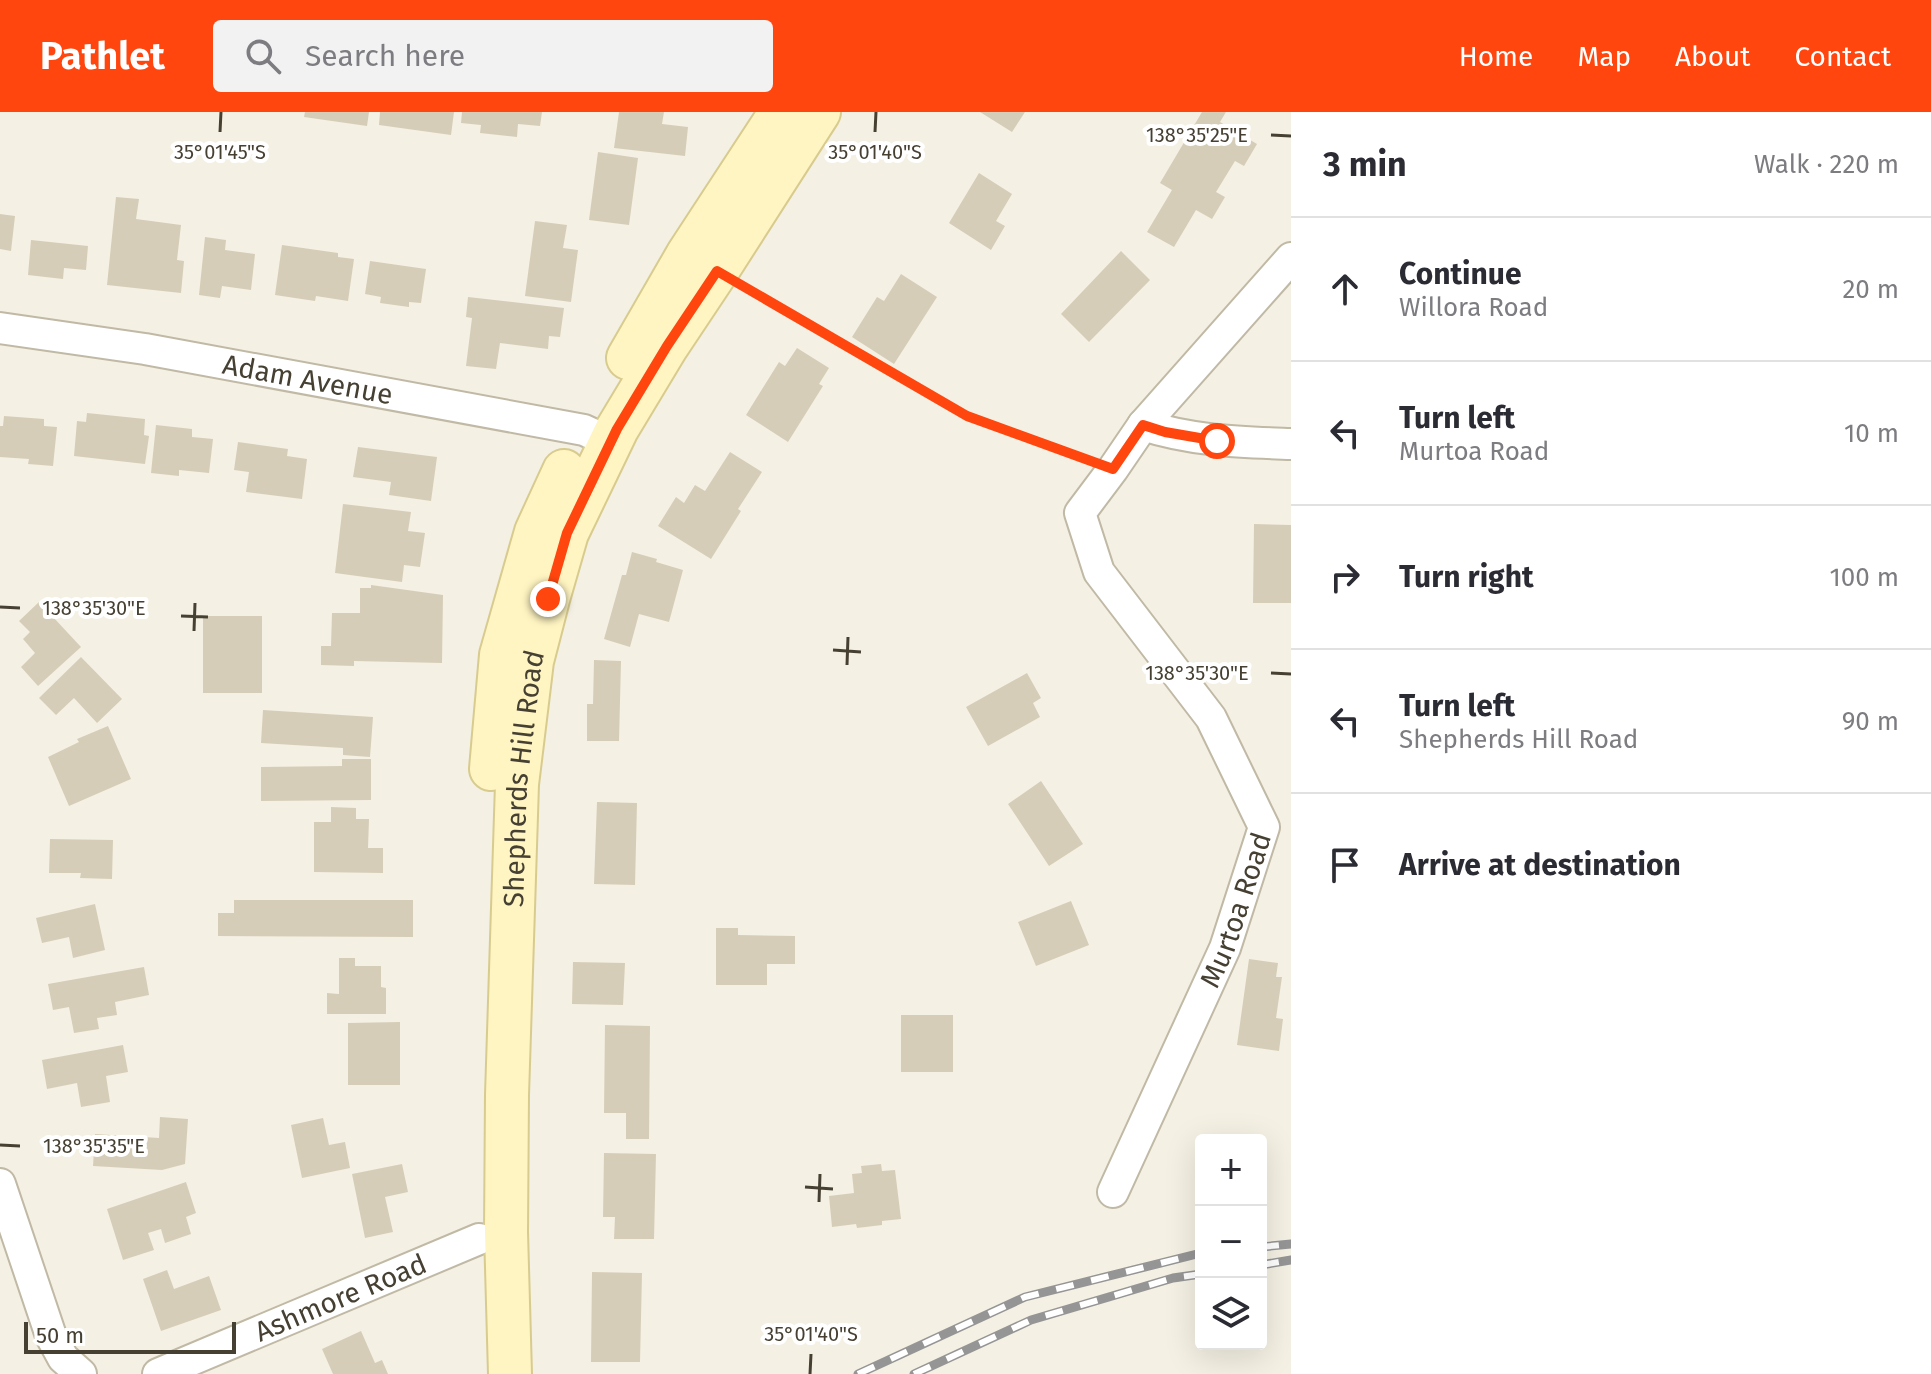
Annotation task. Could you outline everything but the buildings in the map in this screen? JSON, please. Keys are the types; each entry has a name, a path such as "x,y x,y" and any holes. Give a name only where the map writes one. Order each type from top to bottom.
{"main road":[{"name":"Shepherds Hill Road","path":"510,1374 506,1186 517,784 532,661 597,436 642,334 688,254 781,112"},
{"name":"Shepherds Hill Road","path":"486,1374 479,1239 489,795 501,655 536,532 597,436 667,346 819,112"}],"street":[{"name":"Murtoa Road","path":"1113,1192 1225,948 1264,827 1211,718 1099,572 1080,513 1143,425 1291,258"},
{"name":"Adam Avenue","path":"0,328 145,349 597,436"},
{"path":"1143,425 1217,441 1291,444"},
{"path":"0,1184 51,1336 63,1358 81,1374"},
{"name":"Ashmore Road","path":"158,1374 479,1239"}],"path":[{"path":"717,271 967,416 1113,469"}],"railway":[{"path":"1267,1246 1291,1244"},
{"path":"858,1374 1025,1297 1195,1254"},
{"path":"1267,1264 1291,1260"},
{"path":"914,1374 1031,1320 1173,1278 1195,1275"}],"route":[{"path":"548,599 567,533 617,429 717,271 967,416 1113,469 1143,425 1217,441"}]}
